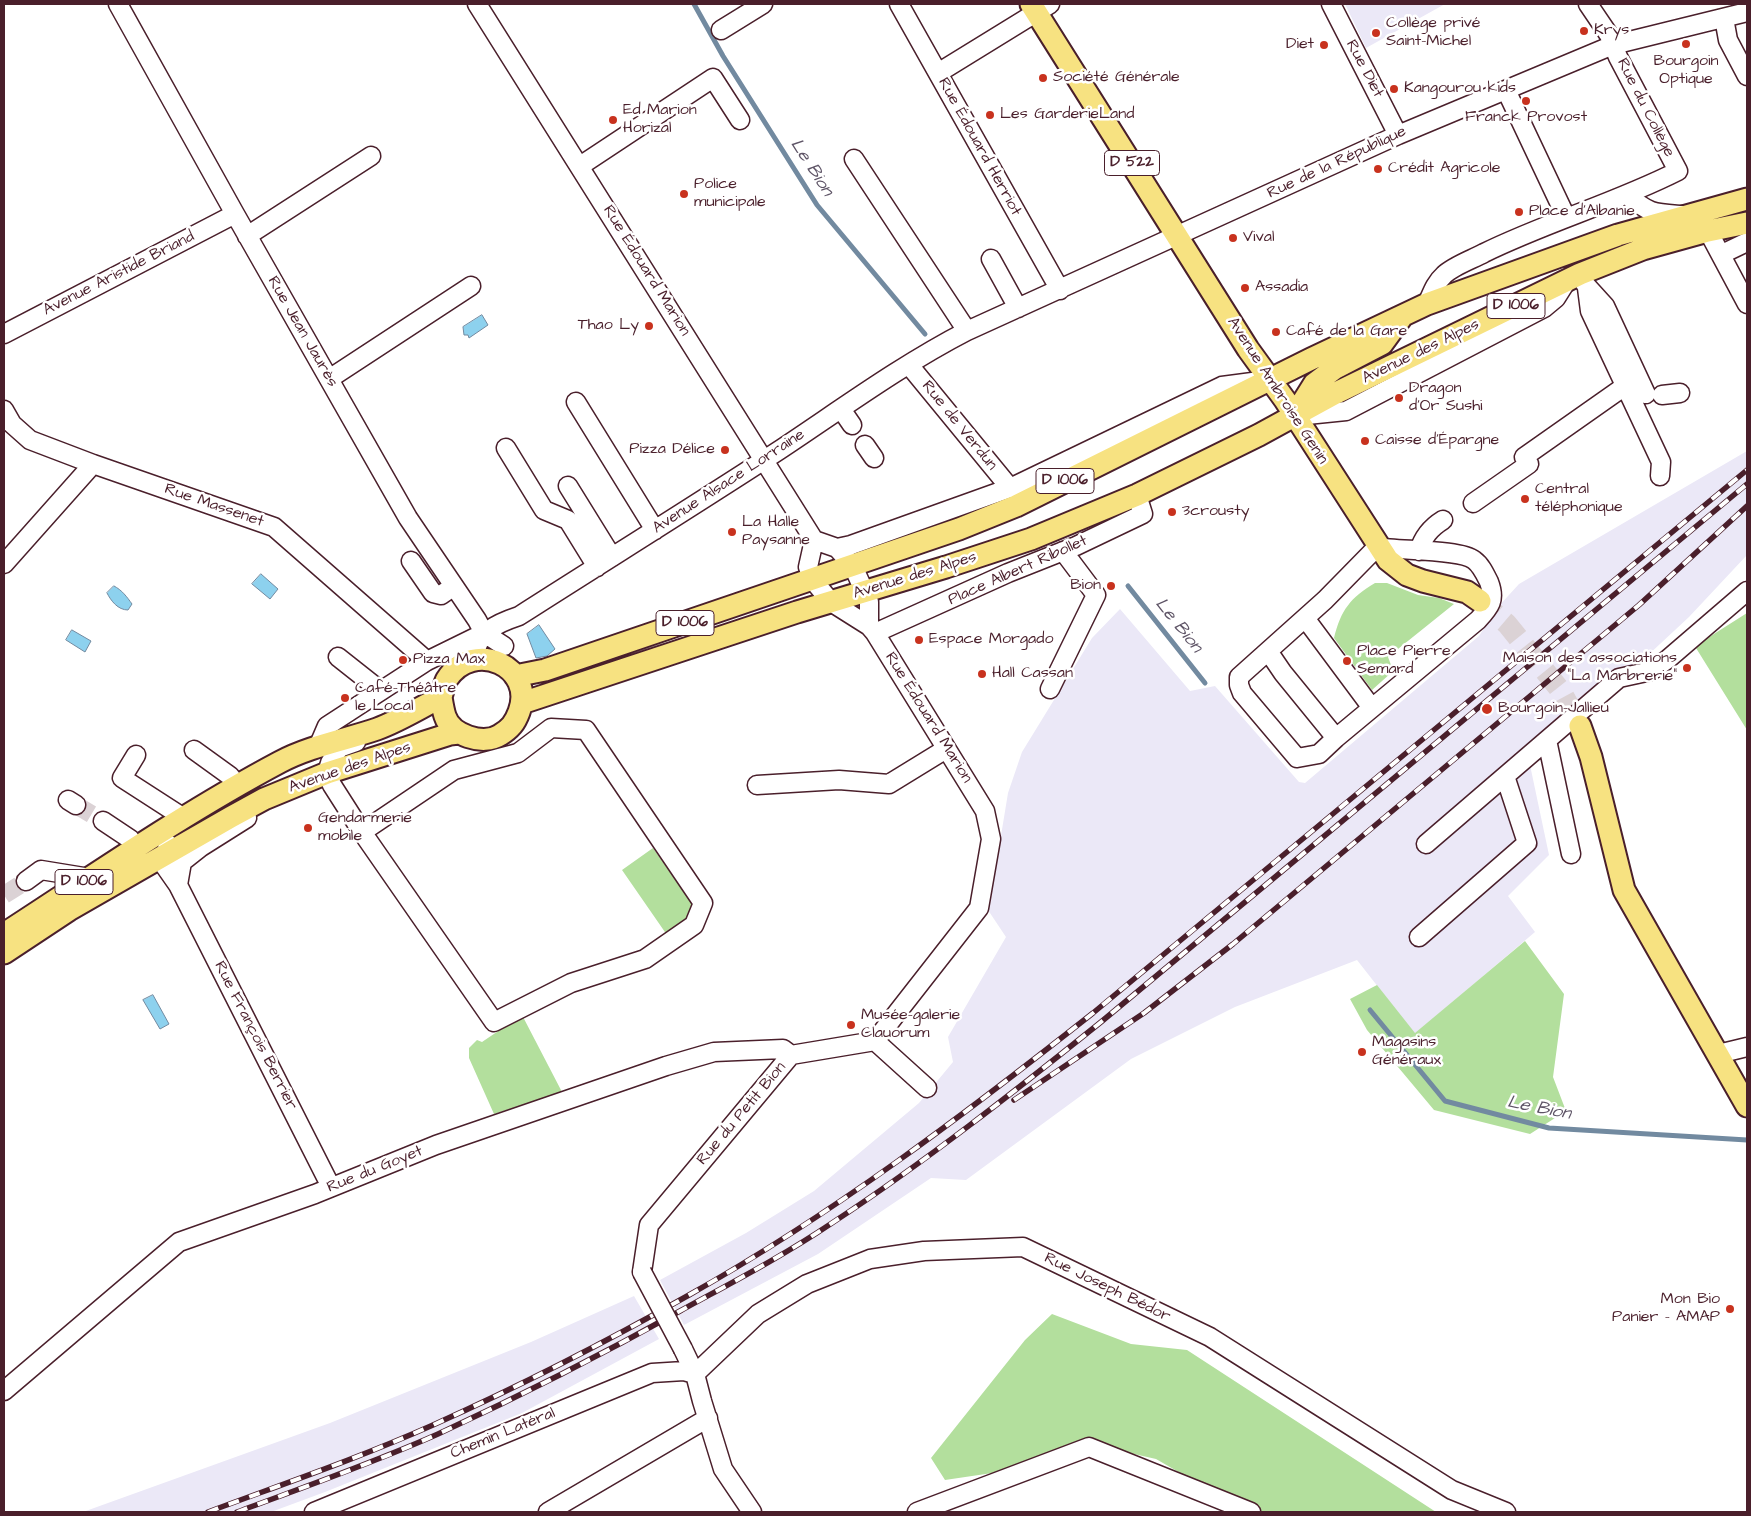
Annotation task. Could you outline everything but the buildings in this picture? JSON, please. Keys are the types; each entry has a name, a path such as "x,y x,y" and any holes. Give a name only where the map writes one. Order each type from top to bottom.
{"main road":[{"name":"D 522","path":"1039,7 1178,236"},
{"name":"Avenue des Alpes","path":"474,659 489,659 545,670 959,529 1016,506 1427,304 1618,235 1747,198"},
{"name":"Avenue des Alpes","path":"166,854 264,799 327,772 450,734 459,733 478,740 498,736 514,724 522,703 1031,539 1137,495 1294,417 1334,394 1643,249 1708,231 1747,223"},
{"name":"Avenue Ambroise Genin","path":"1178,236 1248,349 1270,380 1377,547"},
{"name":"Avenue des Alpes","path":"1294,417 1314,384 1334,369 1382,344 1403,316"},
{"name":"D 522","path":"1377,547 1388,560 1407,575 1467,592 1485,604"},
{"path":"459,733 445,717 441,697 446,680 458,666 474,659"},
{"path":"508,662 521,689 522,703"},
{"name":"Avenue des Alpes","path":"318,747 396,722 441,697"},
{"path":"1580,726 1591,757 1624,890 1718,1054 1741,1079 1747,1106"},
{"name":"D 1006","path":"4,934 184,818 282,761 318,747"},
{"name":"D 1006","path":"4,953 70,910 166,854"}],"street":[{"name":"Rue Jean Jaurès","path":"118,4 247,236 408,518 484,633 508,662"},
{"name":"Rue Édouard Marion","path":"477,4 814,540"},
{"path":"721,30 763,4"},
{"name":"Rue Édouard Herriot","path":"899,4 1060,290"},
{"name":"Rue Diet","path":"1331,4 1345,34 1356,49 1398,135"},
{"name":"Rue du Collège","path":"1588,4 1609,35 1678,171 1627,195"},
{"path":"938,73 1039,7"},
{"name":"Rue de la République","path":"938,346 967,331 1398,135 1613,45 1747,12"},
{"path":"1724,18 1728,40 1747,76"},
{"path":"580,166 713,78 740,120"},
{"path":"1506,90 1566,217"},
{"path":"247,236 371,156"},
{"path":"854,160 967,331"},
{"path":"1427,304 1436,283 1445,273 1508,242 1566,217 1627,195 1644,209 1653,212 1690,215"},
{"name":"Avenue Aristide Briand","path":"4,334 235,214"},
{"path":"1708,231 1722,254 1747,304"},
{"path":"1722,254 1747,242"},
{"path":"991,259 1018,308"},
{"path":"1578,280 1590,311 1661,462 1660,476"},
{"path":"1578,280 1605,306 1654,395 1680,394"},
{"path":"328,378 471,286"},
{"name":"Avenue Alsace Lorraine","path":"318,747 327,726 426,661 484,633 503,621 519,616 764,460 938,346"},
{"name":"Rue de Verdun","path":"908,365 1010,488"},
{"name":"Avenue des Alpes","path":"837,548 851,545 1010,488 1222,386 1270,380"},
{"path":"1473,503 1528,464 1524,457 1625,386"},
{"path":"576,402 655,530"},
{"path":"841,408 852,425"},
{"name":"Rue Massenet","path":"4,410 12,424 30,440 274,527 426,661"},
{"path":"506,448 544,510 568,520 597,567"},
{"path":"4,564 93,464"},
{"path":"568,486 612,557"},
{"name":"Place Albert Ribollet","path":"872,630 1063,551 1143,514 1137,495"},
{"path":"1423,551 1424,538 1434,526 1443,520"},
{"path":"812,579 808,566 814,540 837,548 853,566 865,591 869,602 872,630"},
{"path":"1377,547 1423,551 1460,554 1473,559 1483,570 1490,584 1493,596 1485,604 1478,620 1319,754 1297,758 1242,693 1238,685 1239,677 1305,618 1377,547"},
{"path":"1050,689 1096,595 1063,551"},
{"path":"410,561 433,593 441,595 454,586"},
{"name":"Rue Édouard Marion","path":"812,579 831,602 872,630 985,811 991,839 979,908 875,1041"},
{"path":"1426,844 1619,678 1651,671 1703,635 1747,591"},
{"path":"508,662 519,616"},
{"path":"1305,618 1372,708"},
{"path":"474,659 477,645 484,633"},
{"path":"1268,651 1283,673 1336,738"},
{"path":"338,657 382,691"},
{"path":"362,832 454,770 518,753 551,728 586,730 703,903 694,925 645,959 571,983 494,1022 362,832 332,785 327,772 339,748 367,737 379,728"},
{"path":"1547,740 1571,854"},
{"path":"757,785 838,780 888,784 946,749"},
{"path":"194,750 230,776 238,786"},
{"path":"136,755 122,778 184,818"},
{"path":"1419,937 1527,843 1506,776"},
{"path":"166,854 170,839 218,798"},
{"path":"178,885 182,862 244,821 264,799"},
{"path":"103,821 130,839 136,848"},
{"name":"Rue François Berrier","path":"166,854 164,865 178,885 331,1187"},
{"path":"26,881 41,870 90,878"},
{"path":"875,1041 927,1088"},
{"name":"Rue du Petit Bion","path":"752,1512 722,1469 695,1374 642,1272 649,1225 791,1055 875,1041"},
{"path":"1718,1054 1747,1047"},
{"name":"Rue du Goyet","path":"4,1391 179,1242 331,1187 436,1145 666,1066 714,1052 783,1049 791,1055"},
{"name":"Rue Joseph Bédor","path":"695,1374 758,1314 807,1284 870,1258 924,1251 1023,1247 1210,1338 1452,1490 1506,1512"},
{"name":"Chemin Latéral","path":"314,1512 652,1373 684,1371 695,1374"},
{"path":"548,1512 708,1418"},
{"path":"917,1512 1089,1447 1251,1512"}],"shaded area":[{"name":"Collège privé Saint-Michel","path":"1345,4 1445,4 1366,48"},
{"path":"1747,451 1747,555 1689,617 1530,765 1549,855 1508,896 1535,932 1415,1034 1357,960 1235,1007 1131,1059 966,1180 931,1178 818,1254 684,1325 660,1280 746,1233 814,1191 919,1103 953,1062 948,1037 1006,937 986,907 997,860 1008,793 1022,752 1092,638 1120,609 1190,691 1215,686 1299,782 1305,783 1479,636 1497,608 1519,584"},
{"path":"634,1296 659,1339 522,1413 325,1492 271,1512 83,1512 330,1423 531,1342"}],"green space":[{"path":"1375,583 1387,583 1418,595 1439,598 1454,604 1388,657 1391,673 1372,690 1334,638 1343,612 1359,594"},
{"path":"1747,613 1747,730 1696,648 1706,639"},
{"path":"653,848 698,912 667,935 622,870"},
{"path":"1525,941 1564,994 1553,1077 1566,1111 1530,1134 1434,1110 1367,1030 1350,999 1377,985 1415,1033"},
{"path":"522,1015 562,1092 494,1114 469,1058 469,1048 477,1040 482,1042"},
{"path":"1052,1314 1131,1344 1187,1350 1436,1512 1256,1512 1222,1497 1156,1459 1077,1441 999,1472 945,1480 931,1458 1025,1340"}],"water":[{"path":"482,315 488,325 469,338 468,335 464,335 463,327"},
{"path":"261,574 278,589 270,599 252,584"},
{"path":"114,586 132,604 128,610 118,607 107,593"},
{"path":"539,625 555,649 547,656 536,658 527,634"},
{"path":"72,630 91,641 85,652 66,640"},
{"path":"153,995 169,1024 160,1029 143,1000"}],"waterway":[{"name":"Le Bion","path":"694,4 723,56 817,205 925,334"},
{"name":"Le Bion","path":"1128,586 1205,683"},
{"name":"Le Bion","path":"1370,1010 1445,1101 1549,1128 1747,1140"}],"tunnel":[{"path":"1480,601 1507,624 1561,691 1580,726"},
{"path":"76,805 103,821"},
{"path":"4,895 26,881"}],"railway":[{"path":"208,1512 377,1449 466,1410 530,1379 594,1347 689,1295 795,1231 846,1197 996,1089 1093,1013 1747,470"},
{"path":"237,1512 413,1445 530,1390 757,1269 795,1247 867,1200 969,1126 1101,1022 1747,484"},
{"path":"1014,1100 1144,1013 1233,944 1639,605 1747,506"}],"place":[{"name":"Krys","path":"1584,31"},
{"name":"Collège privé Saint-Michel","path":"1376,33"},
{"name":"Bourgoin Optique","path":"1686,44"},
{"name":"Diet","path":"1324,45"},
{"name":"Société Générale","path":"1043,78"},
{"name":"Kangourou kids","path":"1394,89"},
{"name":"Franck Provost","path":"1526,101"},
{"name":"Les GarderieLand","path":"990,115"},
{"name":"Ed Marion Horizal","path":"613,120"},
{"name":"Crédit Agricole","path":"1378,169"},
{"name":"Police municipale","path":"684,194"},
{"name":"Place d'Albanie","path":"1519,212"},
{"name":"Vival","path":"1233,238"},
{"name":"Assadia","path":"1245,288"},
{"name":"Thao Ly","path":"649,326"},
{"name":"Café de la Gare","path":"1276,332"},
{"name":"Dragon d'Or Sushi","path":"1399,398"},
{"name":"Caisse d'Épargne","path":"1365,441"},
{"name":"Pizza Délice","path":"725,450"},
{"name":"Central téléphonique","path":"1525,499"},
{"name":"3crousty","path":"1172,512"},
{"name":"La Halle Paysanne","path":"732,532"},
{"name":"Bion","path":"1111,586"},
{"name":"Espace Morgado","path":"919,640"},
{"name":"Pizza Max","path":"403,660"},
{"name":"Place Pierre Semard","path":"1347,661"},
{"name":"Maison des associations \"La Marbrerie\"","path":"1687,668"},
{"name":"Hall Cassan","path":"982,674"},
{"name":"Café-Théâtre le Local","path":"345,698"},
{"name":"Bourgoin-Jallieu","path":"1487,709"},
{"name":"Gendarmerie mobile","path":"308,828"},
{"name":"Musée-galerie Clauorum","path":"851,1025"},
{"name":"Magasins Généraux","path":"1362,1052"},
{"name":"Mon Bio Panier - AMAP","path":"1730,1309"}]}
